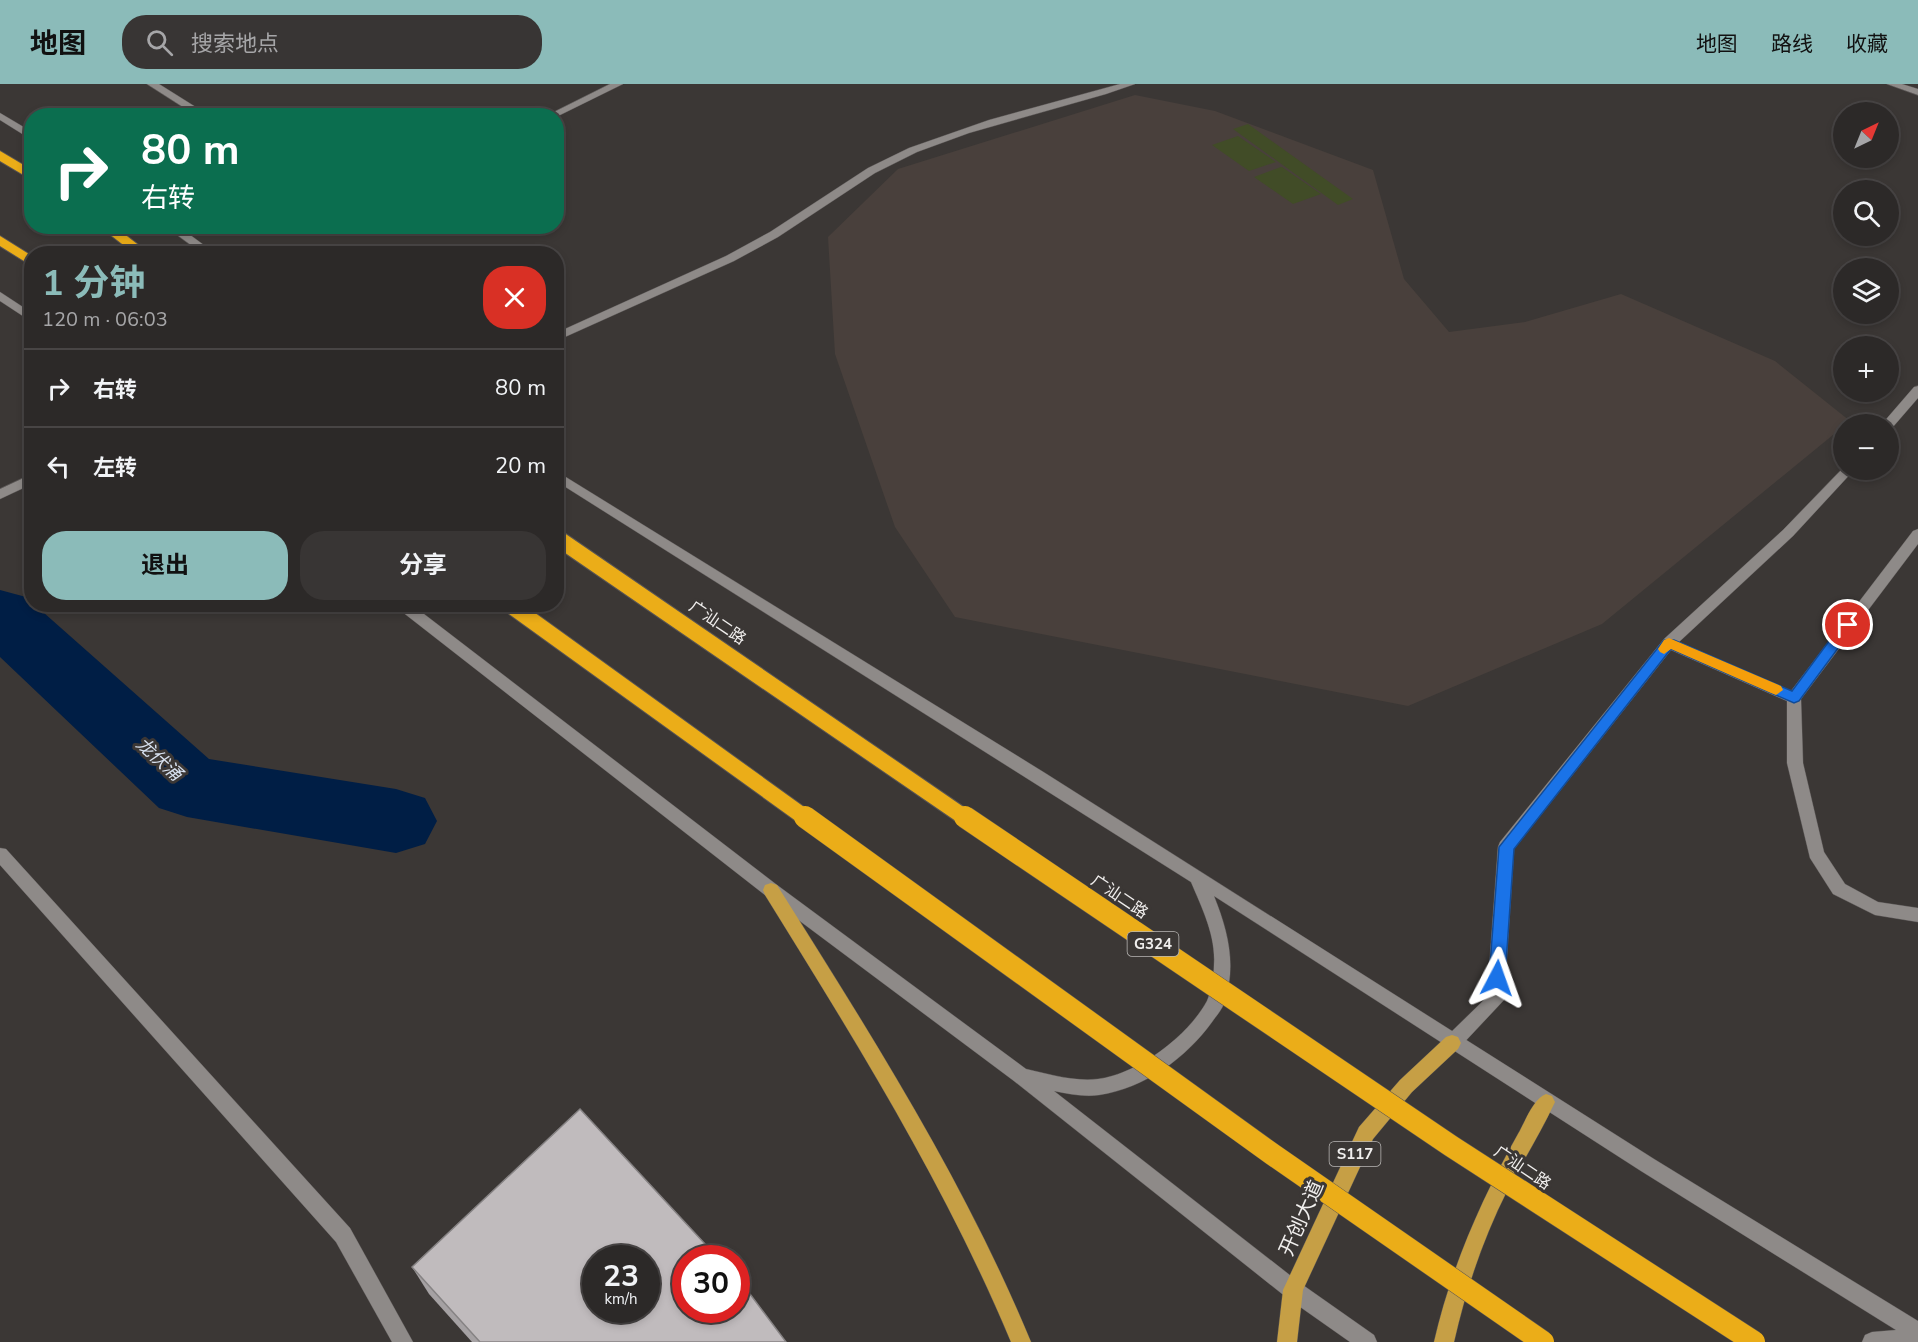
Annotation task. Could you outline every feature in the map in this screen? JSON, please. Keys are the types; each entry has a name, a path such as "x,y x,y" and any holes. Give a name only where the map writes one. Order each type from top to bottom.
{"highway":[{"path":"0,155 24,171"},
{"path":"116,234 133,246"},
{"path":"0,240 24,256"},
{"name":"广汕二路","path":"564,542 1331,1065 1637,1268 1754,1342"},
{"path":"520,612 1272,1155 1543,1342"}],"main road":[{"path":"771,890 873,1054 941,1172 1021,1342"},
{"name":"开创大道","path":"1287,1342 1293,1290 1366,1133 1406,1086 1452,1042"},
{"path":"1444,1342 1449,1312 1487,1215 1519,1149 1546,1102"}],"street":[{"path":"152,84 192,108"},
{"path":"564,110 618,84"},
{"path":"564,334 687,280 754,246 797,220 863,174 912,150 987,124 1130,84"},
{"path":"1892,84 1918,92"},
{"path":"0,116 24,131"},
{"path":"182,234 199,246"},
{"path":"0,295 24,314"},
{"path":"1898,414 1918,390"},
{"path":"564,480 1198,878 1546,1102 1918,1332"},
{"path":"1452,1042 1495,1000 1506,847 1669,643 1788,533 1838,480"},
{"path":"0,495 24,482"},
{"path":"1918,534 1794,698 1795,763 1816,853 1839,889 1875,908 1918,915"},
{"path":"411,612 771,890 1020,1075 1293,1290 1367,1342"},
{"path":"1669,643 1794,698"},
{"path":"0,854 343,1235 403,1342"},
{"path":"1020,1075 1074,1087 1110,1084 1131,1078 1172,1054 1198,1027 1216,1002 1223,964 1218,928 1198,878"},
{"path":"1872,1342 1918,1339"}],"shaded area":[{"path":"1135,95 1215,111 1373,170 1404,279 1449,332 1525,322 1621,294 1775,361 1841,414 1833,414 1833,435 1602,624 1408,706 955,617 895,527 835,354 828,237 898,169"}],"green space":[{"path":"1248,124 1353,199 1338,205 1233,129"},
{"path":"1238,136 1276,162 1249,171 1212,145"},
{"path":"1282,167 1321,194 1293,204 1254,177"}],"building":[{"path":"580,1109 706,1245 672,1245 672,1323 750,1323 750,1294 786,1342 480,1342 412,1267"}],"waterway":[{"name":"龙伏涌","path":"0,615 187,786 396,821"}],"slow traffic":[{"path":"1664,649 1669,643 1776,690"}],"route":[{"path":"1497,978 1506,847 1669,643 1794,698 1848,625"}]}
